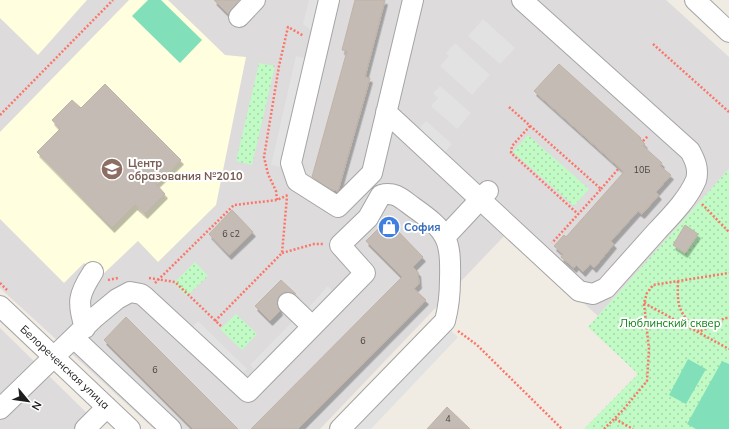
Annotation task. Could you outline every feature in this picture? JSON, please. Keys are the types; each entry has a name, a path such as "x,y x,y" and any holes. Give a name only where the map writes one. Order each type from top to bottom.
{"street":[{"path":"239,17 256,0"},
{"path":"330,0 291,163 292,189 338,207 372,173 413,0"},
{"path":"386,112 484,195 579,291 593,294 606,288 677,208 689,191 696,179 697,170 695,160 690,151 522,0"},
{"path":"695,0 729,32"},
{"path":"0,409 117,299 130,292 141,294 248,392 365,273 340,245 368,218 381,195 388,193 396,195 433,221 445,237 450,254 450,304 445,321 340,429"},
{"path":"445,237 484,195"},
{"path":"93,272 82,290 80,306 80,333 171,429"},
{"path":"288,303 312,326"},
{"name":"Белореченская улица","path":"0,306 130,429"},
{"path":"85,429 107,407"}],"path":[{"path":"0,115 113,0"},
{"path":"277,200 276,191 268,174 264,157 279,66 288,27 319,44"},
{"path":"653,44 729,112"},
{"path":"509,107 600,189"},
{"path":"530,126 512,146 511,153 578,214"},
{"path":"549,246 619,168"},
{"path":"141,294 161,278 234,205 277,200 292,189"},
{"path":"282,253 292,189"},
{"path":"689,191 729,232"},
{"path":"215,321 282,253 314,244 340,245"},
{"path":"604,429 647,381 649,349 644,303 647,293 653,285 729,274"},
{"path":"678,281 677,303 683,316 699,332"},
{"path":"644,303 729,349"},
{"path":"699,332 725,318 729,318"},
{"path":"445,321 477,345 562,429"},
{"path":"615,418 633,429"}],"shaded area":[{"path":"0,0 666,0 729,57 729,169 598,316 506,234 320,429 154,429 0,288"},
{"path":"0,0 87,0 38,55 0,18"},
{"name":"Центр образования №2010","path":"129,0 168,0 225,55 246,57 216,205 158,262 138,241 99,278 84,263 64,283 0,219 0,132"},
{"path":"309,0 323,0 315,33 303,24"},
{"path":"483,19 515,48 500,64 468,36"},
{"path":"455,43 490,75 472,95 440,66 449,56 446,53"},
{"path":"296,56 310,59 284,168 271,165"},
{"path":"440,86 471,113 457,129 431,106 438,98 433,93"},
{"path":"426,121 452,144 445,152 419,129"},
{"path":"328,286 336,295 317,316 308,308"},
{"path":"198,321 247,369 238,377 189,330"},
{"path":"293,321 302,330 259,374 250,365"},
{"path":"0,328 94,420 94,429 0,429"},
{"path":"448,328 458,337 371,429 353,429"}],"green space":[{"path":"148,0 161,0 202,40 180,63 132,16"},
{"path":"259,63 275,66 252,165 236,161"},
{"path":"528,135 589,189 574,206 513,152"},
{"name":"Люблинский сквер","path":"729,169 729,429 584,429 638,374 588,327"},
{"path":"195,262 208,276 187,296 174,283"},
{"path":"236,314 257,334 242,350 220,329"},
{"path":"688,359 706,369 686,404 669,395"},
{"path":"722,361 729,364 729,429 696,429 687,424"}],"building":[{"path":"214,0 239,0 228,14"},
{"path":"355,0 385,0 365,77 370,78 338,191 330,189 312,177 347,51 342,50"},
{"path":"559,64 641,138 640,139 645,144 643,146 662,163 660,166 671,175 656,192 659,195 642,214 638,211 611,241 614,244 594,268 590,264 583,272 576,265 574,268 561,257 563,254 554,246 564,235 566,237 623,173 623,171 534,91"},
{"path":"105,84 181,160 156,184 165,194 145,214 135,205 112,228 37,152 60,129 52,120 72,100 81,108"},
{"path":"232,210 253,232 229,255 209,234"},
{"path":"387,220 423,257 413,267 418,272 419,284 414,289 426,300 298,429 251,429 402,277 366,241"},
{"path":"685,225 698,234 685,253 673,245"},
{"path":"281,280 296,294 285,292 280,295 277,301 280,311 270,321 255,306"},
{"path":"126,317 238,429 193,429 104,340"},
{"path":"447,407 470,429 427,429"}],"place":[{"name":"Центр образования №2010","path":"112,169"},
{"name":"София","path":"389,227"}]}
